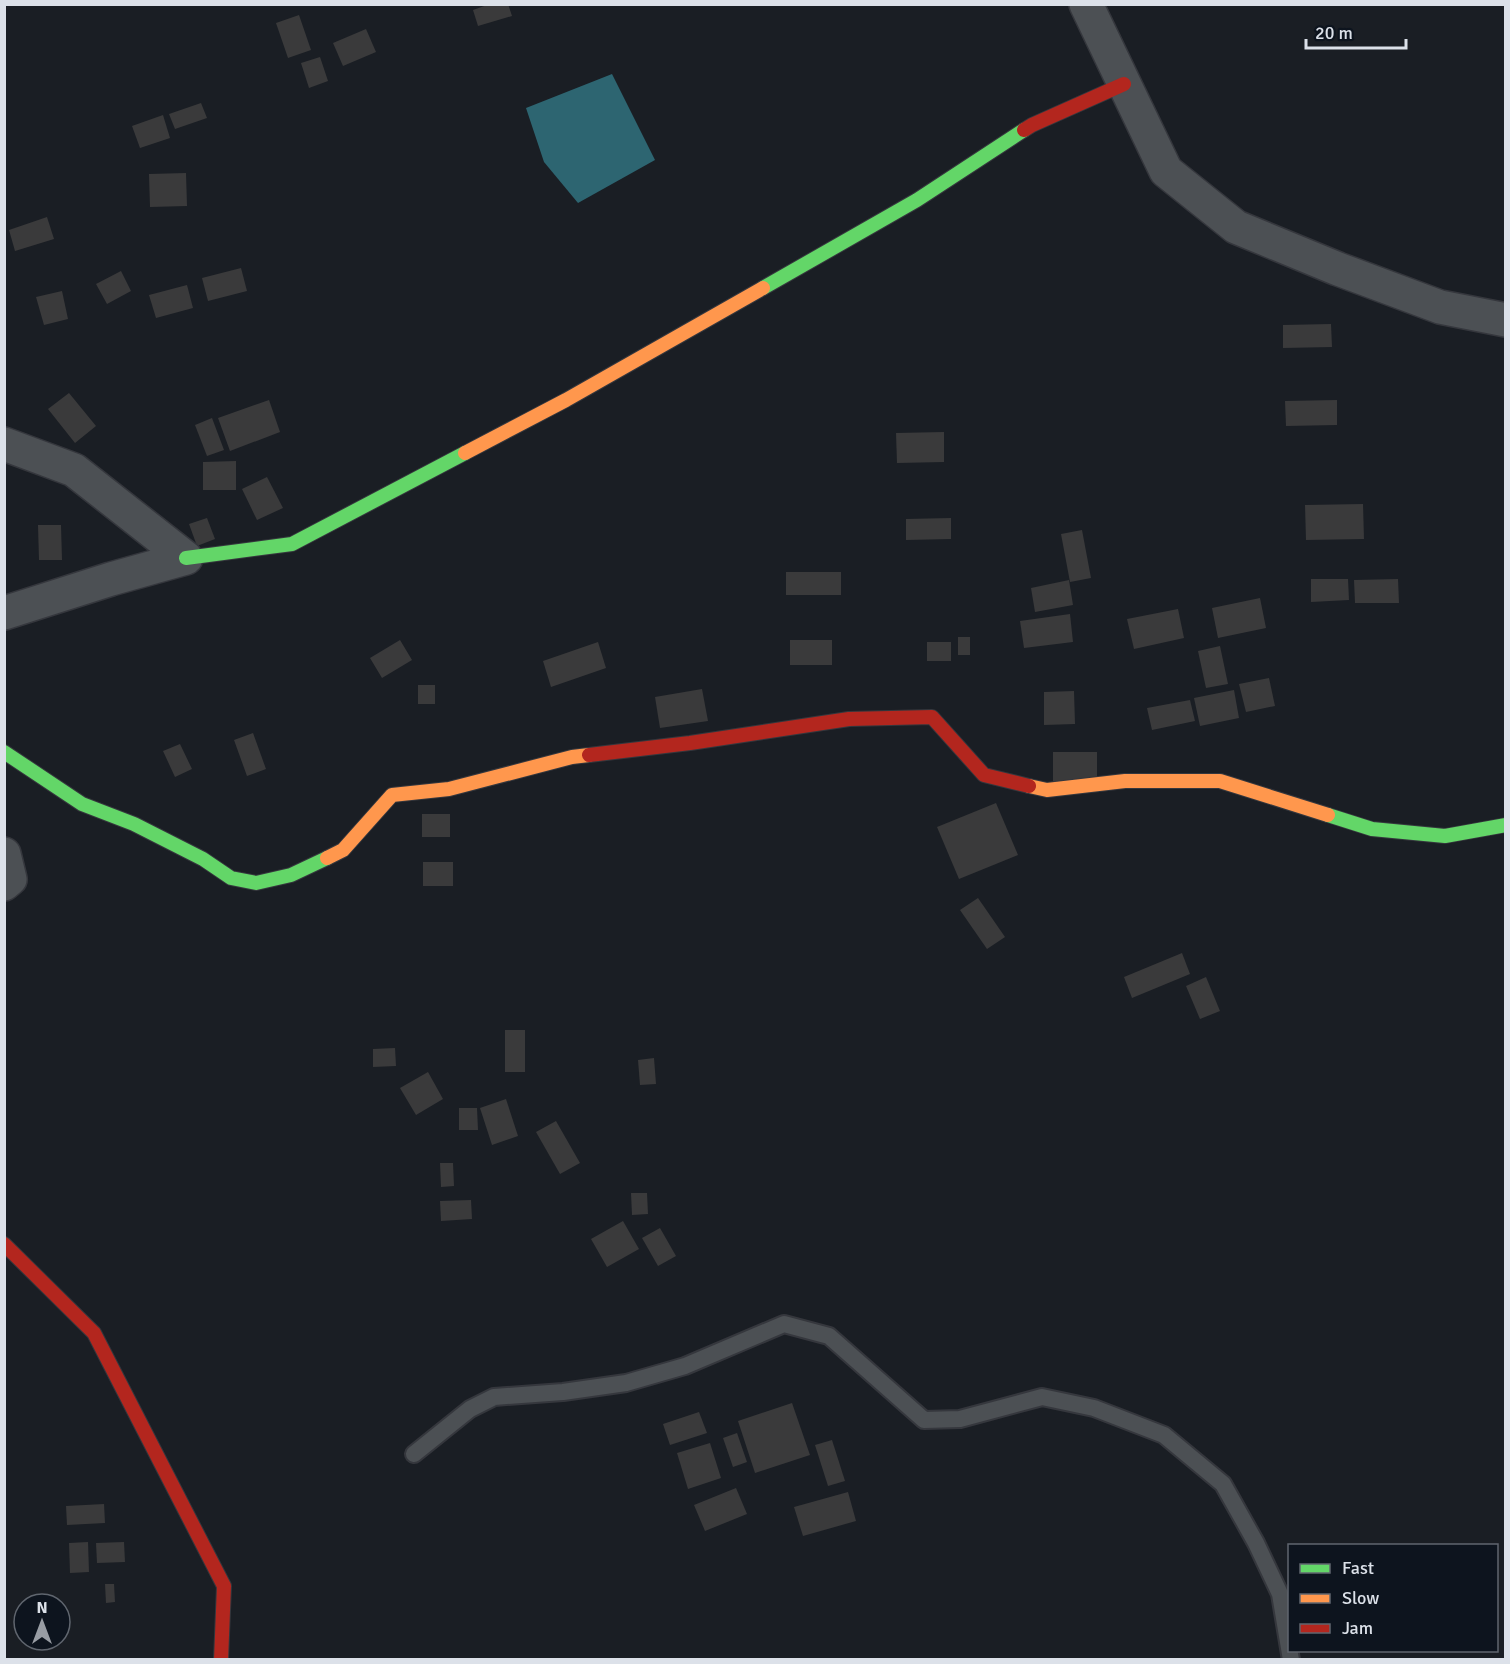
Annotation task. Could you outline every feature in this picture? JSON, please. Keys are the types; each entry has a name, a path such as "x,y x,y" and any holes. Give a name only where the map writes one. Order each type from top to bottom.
{"street":[{"path":"1086,4 1166,171 1236,227 1338,269 1440,307 1506,320"},
{"path":"4,613 186,558 292,544 566,400 917,200 1032,125 1124,84"},
{"path":"4,444 74,470 186,558"},
{"path":"4,752 82,804 144,829 203,859 231,878 256,883 291,875 343,850 392,795 448,789 572,757 690,743 849,719 932,717 984,775 1047,790 1125,781 1220,781 1372,829 1444,836 1506,825"},
{"path":"4,855 10,879 4,884"},
{"path":"4,1244 94,1333 224,1586 221,1659"}],"lane":[{"path":"414,1454 470,1409 494,1397 563,1392 626,1383 685,1366 784,1324 829,1336 924,1420 960,1419 1042,1397 1094,1408 1164,1435 1223,1484 1256,1543 1280,1594 1288,1641"}],"water":[{"path":"612,74 655,160 578,203 544,162 526,108"}],"building":[{"path":"490,4 508,4 512,16 478,26 473,10"},
{"path":"299,15 311,50 288,58 276,23"},
{"path":"366,29 376,52 343,66 333,43"},
{"path":"320,57 328,81 309,88 301,63"},
{"path":"201,103 207,118 175,129 169,114"},
{"path":"163,115 170,138 140,148 132,126"},
{"path":"186,173 187,206 150,207 149,174"},
{"path":"47,217 54,239 15,251 9,230"},
{"path":"241,268 247,291 208,301 202,278"},
{"path":"121,271 131,291 107,304 96,284"},
{"path":"187,285 193,308 156,318 149,295"},
{"path":"62,291 68,319 44,325 36,297"},
{"path":"1331,324 1332,347 1283,348 1283,325"},
{"path":"69,393 96,426 75,443 48,409"},
{"path":"269,400 280,432 230,451 218,418"},
{"path":"1337,400 1337,425 1286,426 1285,401"},
{"path":"212,418 224,450 207,456 195,425"},
{"path":"944,432 944,462 897,463 896,433"},
{"path":"236,461 236,490 203,490 203,462"},
{"path":"267,477 283,508 257,520 242,489"},
{"path":"1363,504 1364,539 1306,540 1305,505"},
{"path":"207,518 215,539 197,546 189,524"},
{"path":"951,518 951,539 906,540 906,519"},
{"path":"38,525 61,525 62,560 39,560"},
{"path":"1082,530 1091,578 1070,582 1061,534"},
{"path":"786,572 841,572 841,595 786,595"},
{"path":"1311,579 1348,579 1349,600 1311,602"},
{"path":"1398,579 1399,603 1355,603 1354,580"},
{"path":"1069,580 1073,605 1035,612 1031,588"},
{"path":"1260,598 1266,628 1218,638 1212,608"},
{"path":"1178,609 1184,638 1134,649 1127,619"},
{"path":"1070,614 1073,642 1024,648 1020,621"},
{"path":"958,637 970,637 970,655 958,655"},
{"path":"400,640 412,660 382,678 370,658"},
{"path":"790,640 832,640 832,665 790,665"},
{"path":"598,642 606,668 551,687 543,661"},
{"path":"927,642 951,642 951,661 927,661"},
{"path":"1220,646 1228,684 1206,688 1198,651"},
{"path":"1269,678 1275,706 1246,712 1239,684"},
{"path":"418,685 435,685 435,704 418,704"},
{"path":"702,689 708,721 660,728 655,697"},
{"path":"1234,690 1239,718 1200,726 1194,698"},
{"path":"1074,691 1075,724 1044,725 1044,692"},
{"path":"1190,700 1195,721 1152,730 1147,708"},
{"path":"253,733 266,769 247,776 234,740"},
{"path":"180,744 192,769 175,777 163,751"},
{"path":"1053,752 1097,752 1097,781 1053,781"},
{"path":"996,803 1018,855 959,879 937,827"},
{"path":"422,814 450,814 450,837 422,837"},
{"path":"423,862 453,862 453,886 423,886"},
{"path":"978,898 1005,937 987,949 960,910"},
{"path":"1182,953 1190,974 1132,998 1124,977"},
{"path":"1206,977 1220,1011 1200,1019 1186,986"},
{"path":"505,1030 525,1030 525,1072 505,1072"},
{"path":"395,1048 396,1066 373,1067 373,1049"},
{"path":"654,1058 656,1084 640,1085 638,1060"},
{"path":"428,1072 443,1099 416,1115 400,1088"},
{"path":"506,1099 518,1136 492,1145 480,1108"},
{"path":"459,1108 477,1108 478,1130 459,1130"},
{"path":"556,1121 580,1163 560,1174 536,1132"},
{"path":"440,1163 453,1163 454,1186 441,1187"},
{"path":"631,1193 647,1193 648,1214 632,1215"},
{"path":"471,1200 472,1219 441,1221 440,1201"},
{"path":"623,1221 639,1249 607,1267 591,1239"},
{"path":"660,1228 676,1256 658,1266 642,1238"},
{"path":"792,1403 810,1455 755,1473 738,1421"},
{"path":"699,1412 707,1433 670,1445 663,1424"},
{"path":"737,1433 747,1462 733,1467 723,1438"},
{"path":"832,1440 845,1481 828,1486 815,1445"},
{"path":"710,1443 721,1478 688,1489 677,1453"},
{"path":"736,1488 747,1514 705,1531 694,1505"},
{"path":"848,1492 856,1521 803,1536 794,1507"},
{"path":"104,1504 105,1523 67,1525 66,1506"},
{"path":"88,1542 89,1572 70,1573 69,1543"},
{"path":"124,1542 125,1562 97,1563 96,1543"},
{"path":"105,1584 114,1584 115,1602 106,1603"}],"traffic: fast":[{"path":"763,288 917,200 1024,130"},
{"path":"186,558 292,544 465,453"},
{"path":"4,752 82,804 134,824 203,859 231,878 256,883 291,875 327,858"},
{"path":"1328,815 1372,829 1445,836 1506,825"}],"traffic: slow":[{"path":"465,453 566,400 763,288"},
{"path":"327,858 343,850 392,795 449,789 572,757 589,755"},
{"path":"1029,786 1047,790 1125,781 1220,781 1328,815"}],"traffic: jam":[{"path":"1024,130 1124,84"},
{"path":"589,755 690,743 849,719 932,717 984,775 1029,786"},
{"path":"4,1244 94,1333 224,1586 221,1660"}]}
